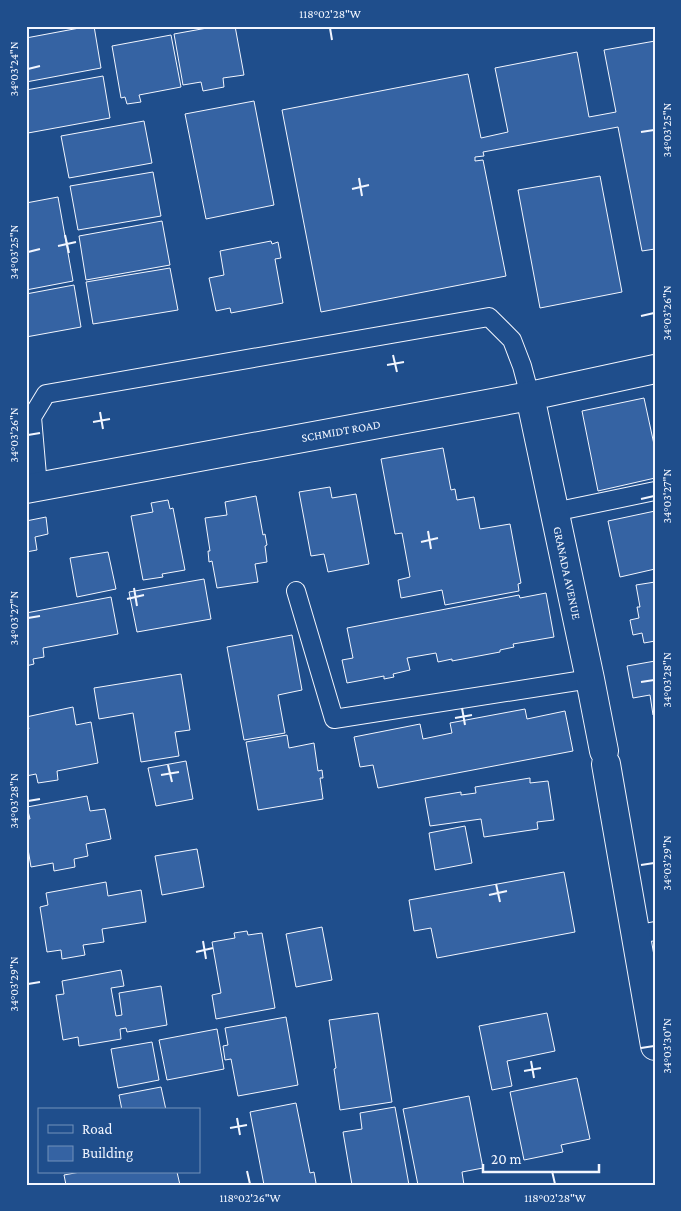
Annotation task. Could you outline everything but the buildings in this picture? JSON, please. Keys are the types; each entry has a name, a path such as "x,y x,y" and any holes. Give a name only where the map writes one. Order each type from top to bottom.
{"street":[{"name":"SCHMIDT ROAD","path":"32,488 530,396 655,369"},
{"name":"GRANADA AVENUE","path":"530,396 605,757 645,933 655,1046"}],"lane":[{"path":"32,488 29,415 46,394 489,317 512,340 522,366 530,396"},
{"path":"554,512 655,491"},
{"path":"296,591 334,720 590,679"}]}
